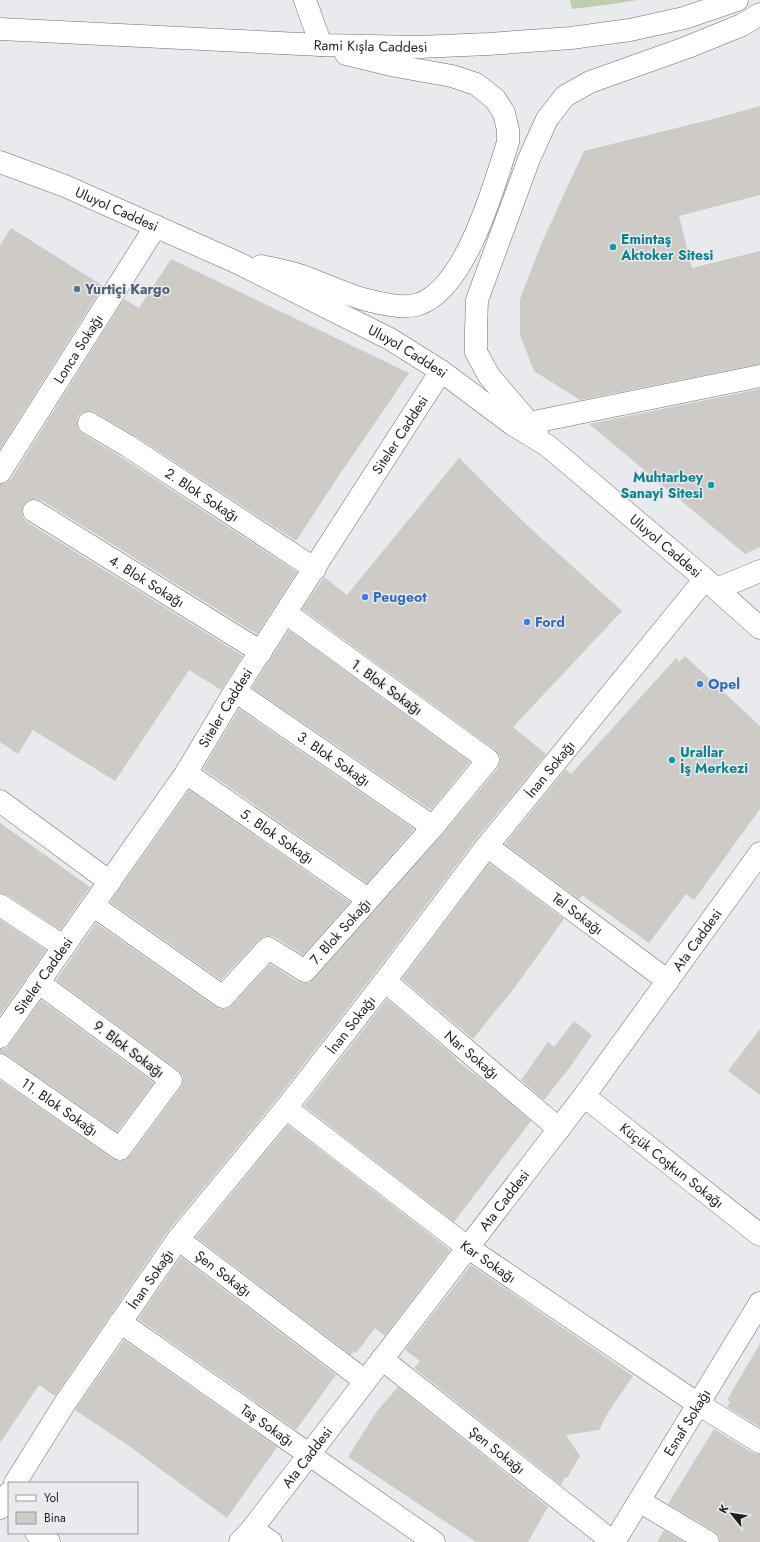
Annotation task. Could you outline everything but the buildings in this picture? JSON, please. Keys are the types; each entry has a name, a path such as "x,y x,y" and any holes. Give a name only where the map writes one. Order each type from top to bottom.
{"street":[{"path":"238,263 277,269 304,276 370,301 394,305 417,305 430,299 448,281 466,255 486,208 508,142 508,130 504,113 494,99 476,84 458,78 353,56 321,45 305,0"},
{"name":"Rami Kışla Caddesi","path":"0,30 29,30 321,45 419,47 571,38 630,30 684,18 737,0"},
{"path":"548,446 488,376 476,352 478,300 529,159 547,119 565,96 590,82 688,48 742,25 760,14"},
{"path":"0,40 29,30"},
{"name":"Uluyol Caddesi","path":"0,162 65,186 238,263 390,340 440,371 512,424 548,446 711,584 760,628"},
{"name":"Lonca Sokağı","path":"0,472 156,226"},
{"name":"Siteler Caddesi","path":"4,1025 94,906 186,773 235,692 315,569 440,371"},
{"path":"529,423 760,376"},
{"name":"2. Blok Sokağı","path":"89,422 315,569"},
{"name":"4. Blok Sokağı","path":"34,511 261,652"},
{"path":"711,584 760,571"},
{"name":"İnan Sokağı","path":"16,1482 65,1403 178,1238 286,1108 386,981 487,846 711,584"},
{"name":"1. Blok Sokağı","path":"286,613 488,760"},
{"name":"3. Blok Sokağı","path":"235,692 433,827"},
{"name":"7. Blok Sokağı","path":"94,906 223,997 268,948 305,971 433,827 488,760"},
{"name":"5. Blok Sokağı","path":"186,773 368,899"},
{"path":"0,801 110,882"},
{"name":"Tel Sokağı","path":"487,846 668,981"},
{"name":"Ata Caddesi","path":"246,1535 584,1096 760,853"},
{"path":"0,905 64,947"},
{"name":"Nar Sokağı","path":"386,981 559,1129"},
{"name":"9. Blok Sokağı","path":"38,982 171,1080 120,1150"},
{"name":"11. Blok Sokağı","path":"0,1065 120,1150"},
{"name":"Küçük Coşkun Sokağı","path":"584,1096 760,1236"},
{"name":"Kar Sokağı","path":"286,1108 467,1247 698,1404 760,1442"},
{"name":"Şen Sokağı","path":"178,1238 365,1381"},
{"name":"Esnaf Sokağı","path":"614,1542 760,1303"},
{"name":"Taş Sokağı","path":"120,1322 434,1542"},
{"name":"Şen Sokağı","path":"382,1359 614,1542"},
{"path":"639,1501 708,1542"},
{"path":"37,1534 48,1542"},
{"path":"246,1535 271,1542"}],"green space":[{"path":"570,0 637,0 572,9"}],"place":[{"name":"Emintaş Aktoker Sitesi","path":"613,247"},
{"name":"Yurtiçi Kargo","path":"77,289"},
{"name":"Muhtarbey Sanayi Sitesi","path":"711,485"},
{"name":"Peugeot","path":"365,597"},
{"name":"Ford","path":"527,622"},
{"name":"Opel","path":"700,684"},
{"name":"Urallar İş Merkezi","path":"672,760"}]}
